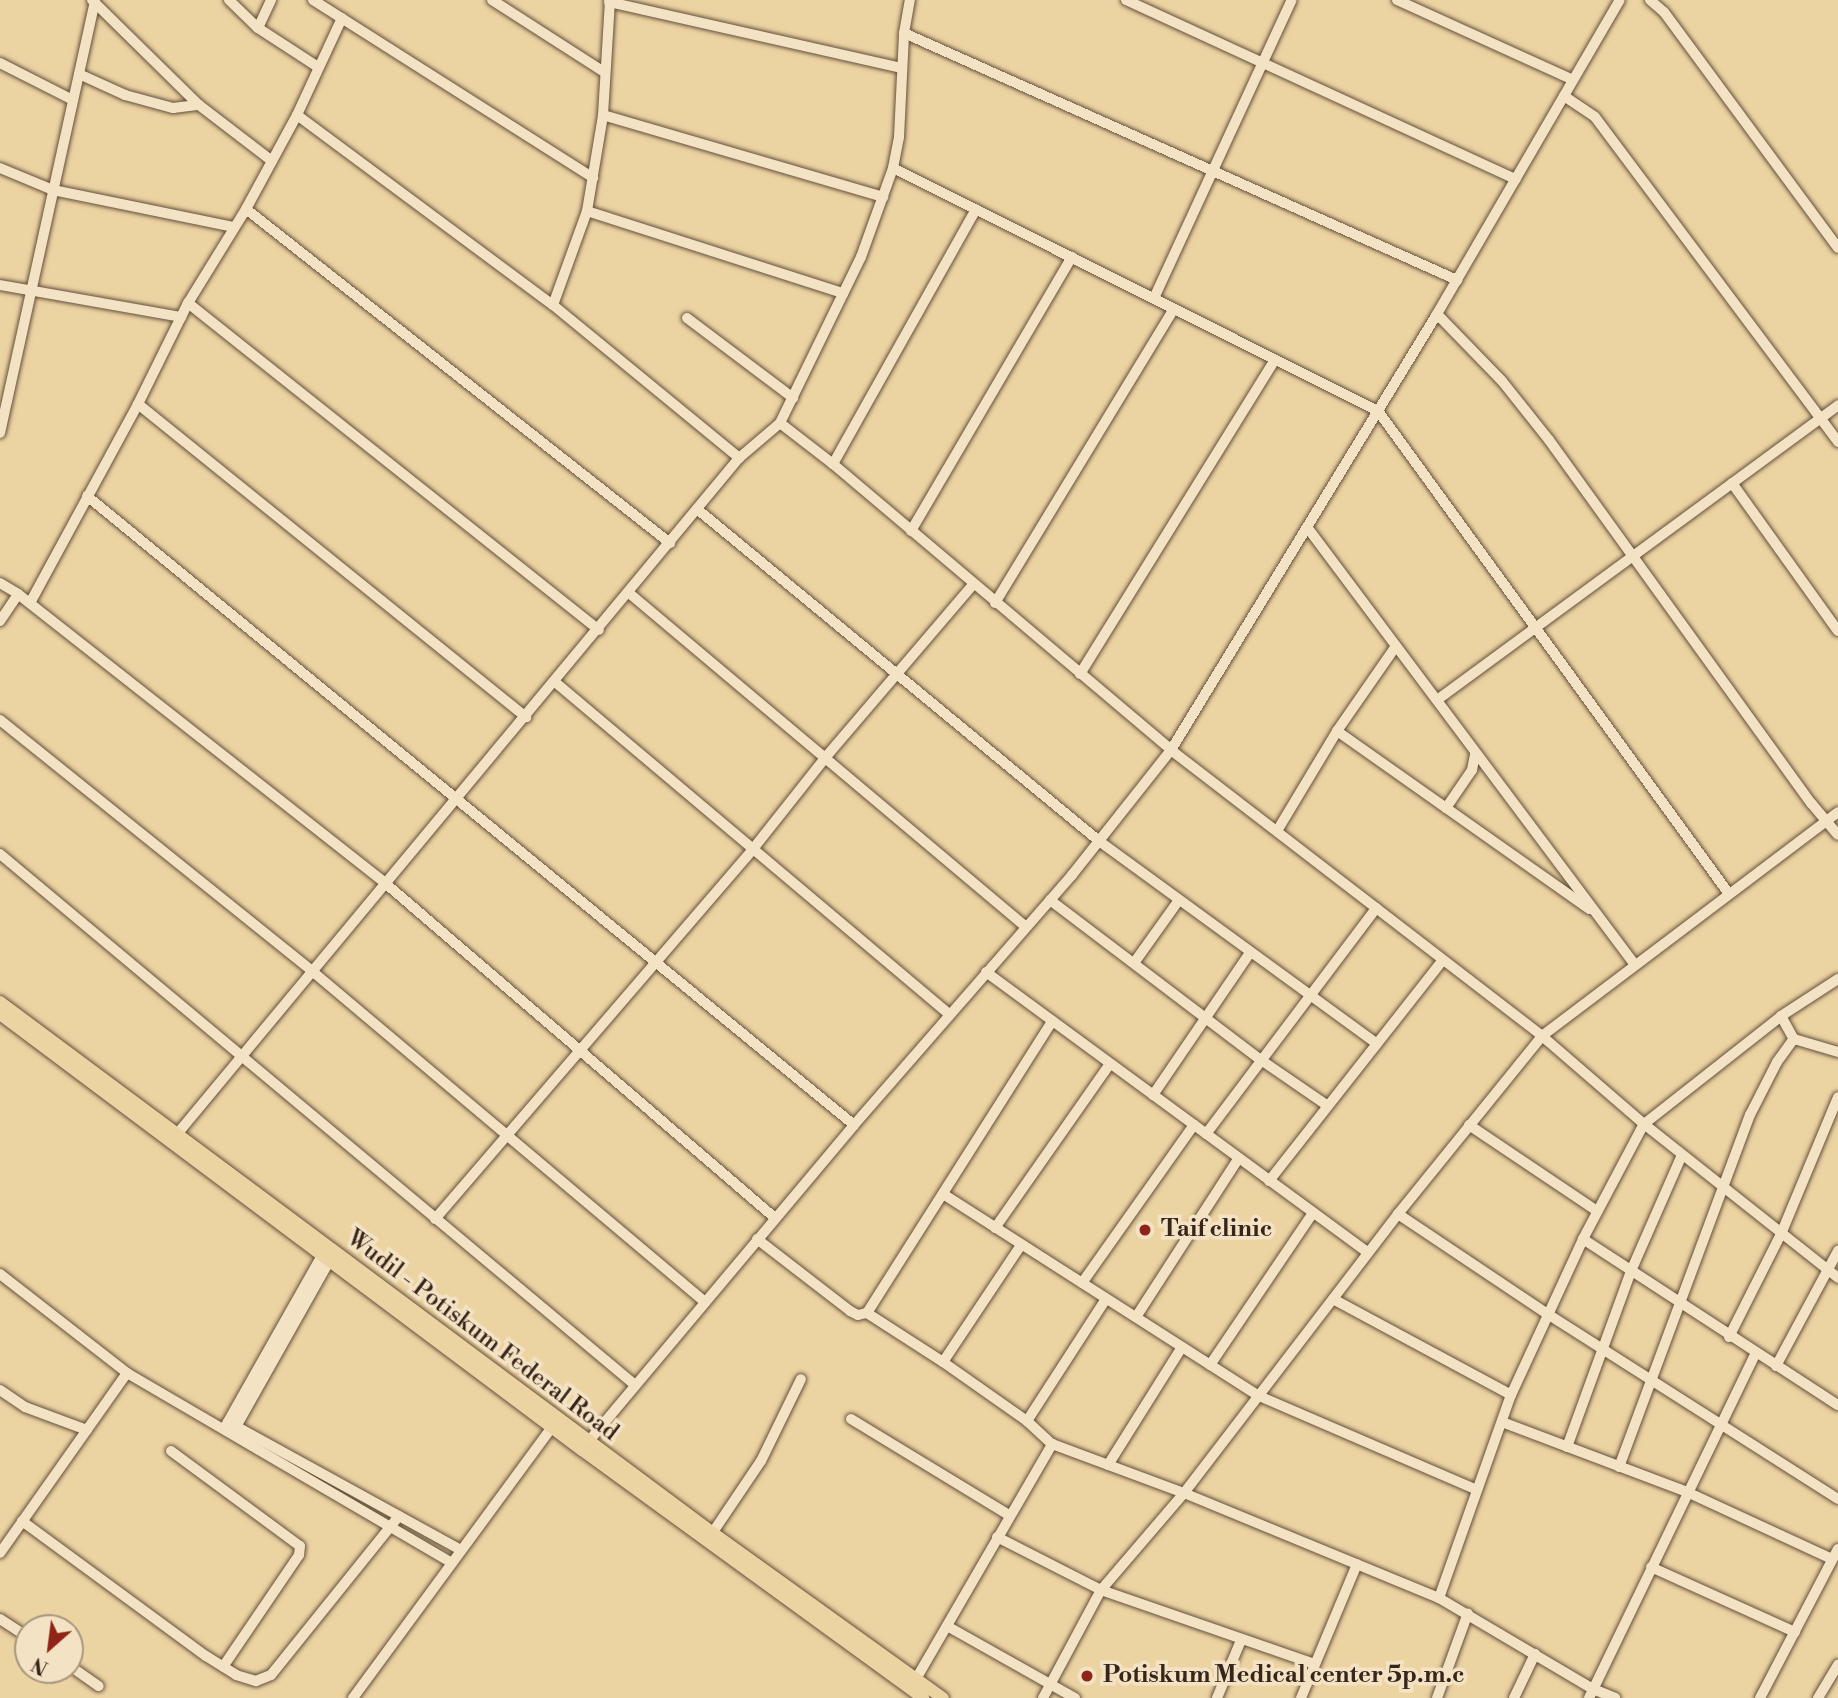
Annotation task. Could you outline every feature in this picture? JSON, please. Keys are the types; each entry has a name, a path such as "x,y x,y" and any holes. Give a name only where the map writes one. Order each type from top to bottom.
{"main road":[{"name":"Wudil - Potiskum Federal Road","path":"0,1002 174,1138 923,1698"},
{"name":"Wudil - Potiskum Federal Road","path":"0,1014 174,1138"},
{"name":"Wudil - Potiskum Federal Road","path":"555,1423 589,1441 709,1537 943,1698"}],"street":[{"path":"0,433 94,0"},
{"path":"94,0 199,105 272,161"},
{"path":"229,0 258,28 318,67"},
{"path":"258,28 271,0"},
{"path":"313,0 593,178"},
{"path":"492,0 505,4 604,72"},
{"path":"174,1138 239,1056 599,630 739,458 780,423 861,257 893,168 899,137 904,33 910,0"},
{"path":"1126,0 1516,178"},
{"path":"1154,298 1292,0"},
{"path":"1397,0 1573,80"},
{"path":"589,1441 853,1125 1050,900 1171,750 1437,314 1620,0"},
{"path":"1650,0 1664,12 1838,248"},
{"path":"554,305 587,211 603,115 610,1 902,68"},
{"path":"30,603 138,404 188,303 246,209 298,115 342,18"},
{"path":"904,33 1457,280"},
{"path":"0,63 74,100"},
{"path":"79,74 125,95 173,108 199,105"},
{"path":"1564,96 1595,117 1838,442"},
{"path":"298,115 554,305 739,458"},
{"path":"603,115 883,197"},
{"path":"0,168 53,190 234,227"},
{"path":"893,168 1378,411 1729,894"},
{"path":"246,209 670,542"},
{"path":"833,464 976,209"},
{"path":"587,211 843,293"},
{"path":"911,531 1072,257"},
{"path":"0,285 30,293 181,317"},
{"path":"188,303 599,630"},
{"path":"995,603 1174,309"},
{"path":"1437,314 1502,381 1549,440 1838,835"},
{"path":"687,318 793,398"},
{"path":"1080,674 1275,359"},
{"path":"138,404 526,717"},
{"path":"1437,700 1838,405"},
{"path":"780,423 833,464 1171,750 1542,1036 1644,1124 1838,1278"},
{"path":"1732,484 1838,631"},
{"path":"87,496 455,801 853,1125"},
{"path":"697,509 1099,841 1377,1044"},
{"path":"1307,527 1635,964"},
{"path":"0,583 30,603 385,883 775,1218"},
{"path":"435,1219 505,1134 753,849 825,758 973,585"},
{"path":"629,593 1026,927"},
{"path":"0,621 18,594"},
{"path":"1277,831 1337,731 1396,646"},
{"path":"555,682 949,1014"},
{"path":"0,720 312,971 705,1302"},
{"path":"1337,731 1598,915"},
{"path":"1446,808 1472,770 1475,754"},
{"path":"1043,1698 1101,1590 1184,1493 1398,1214 1542,1036 1838,812"},
{"path":"0,854 635,1385"},
{"path":"1050,900 1261,1060 1328,1106"},
{"path":"1133,963 1179,900"},
{"path":"1206,1134 1376,908"},
{"path":"1153,1095 1250,953"},
{"path":"1269,1181 1443,960"},
{"path":"986,972 1368,1253"},
{"path":"1439,1598 1511,1395 1546,1313 1644,1124 1781,1016 1838,979"},
{"path":"1781,1016 1794,1039 1838,1052"},
{"path":"757,1239 850,1311 858,1315 867,1313 1052,1021"},
{"path":"1619,1466 1750,1115 1777,1062 1794,1039"},
{"path":"995,1228 1110,1064"},
{"path":"1729,1337 1780,1234 1838,1097"},
{"path":"1082,1283 1194,1125"},
{"path":"1469,1125 1597,1211"},
{"path":"1567,1447 1601,1348 1682,1155"},
{"path":"1136,1317 1239,1158"},
{"path":"943,1194 1259,1396 1477,1490"},
{"path":"1210,1365 1313,1213"},
{"path":"1398,1214 1546,1313 1838,1499"},
{"path":"1583,1239 1729,1337 1836,1400"},
{"path":"943,1362 1021,1244"},
{"path":"1776,1366 1838,1251"},
{"path":"229,1429 328,1254"},
{"path":"0,1274 127,1373 461,1550"},
{"path":"1027,1421 1106,1298"},
{"path":"1333,1299 1511,1395"},
{"path":"867,1313 1027,1421 1052,1444 1184,1493 1439,1598 1535,1654 1591,1694 1615,1698"},
{"path":"1108,1465 1182,1347"},
{"path":"1591,1694 1756,1353"},
{"path":"0,1553 127,1373"},
{"path":"709,1537 761,1461 801,1379"},
{"path":"0,1390 25,1406 87,1430"},
{"path":"851,1419 1009,1515"},
{"path":"1502,1422 1687,1492 1832,1559"},
{"path":"353,1698 555,1423"},
{"path":"229,1429 391,1529 452,1563"},
{"path":"916,1679 1052,1444"},
{"path":"171,1451 300,1546 299,1555 223,1667"},
{"path":"22,1521 223,1667 236,1675 256,1681 271,1675 399,1516"},
{"path":"997,1537 1101,1590 1315,1664"},
{"path":"1760,1698 1838,1549"},
{"path":"1301,1698 1357,1564"},
{"path":"1651,1567 1794,1632"},
{"path":"1437,1698 1468,1614"},
{"path":"947,1626 1075,1698"},
{"path":"1217,1698 1241,1640"},
{"path":"1514,1698 1535,1654"},
{"path":"1818,1698 1838,1665"},
{"path":"84,1676 99,1686"}],"place":[{"name":"Taif clinic","path":"1145,1230"},
{"name":"Potiskum Medical center 5p.m.c","path":"1087,1676"}]}
